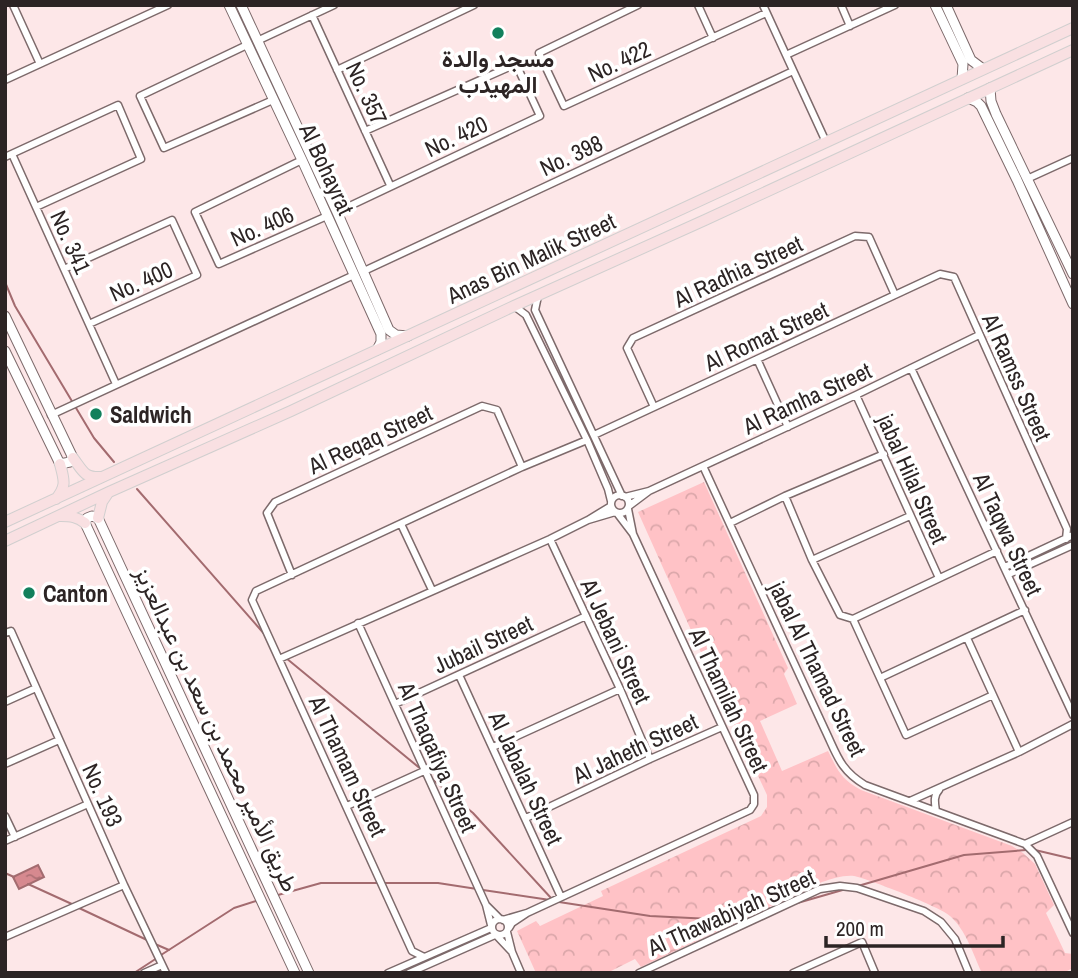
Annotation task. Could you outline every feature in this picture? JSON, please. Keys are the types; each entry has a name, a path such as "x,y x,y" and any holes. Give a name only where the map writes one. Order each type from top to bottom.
{"main road":[{"name":"Al Bohayrat","path":"229,5 302,160 332,214"},
{"name":"Al Bohayrat","path":"241,5 379,319 381,342 377,350"},
{"path":"935,5 960,47 971,60 984,69"},
{"path":"946,5 960,47 962,79"},
{"name":"Anas Bin Malik Street","path":"5,522 1073,29"},
{"name":"Anas Bin Malik Street","path":"5,541 1073,50"},
{"path":"990,88 992,116 1017,180 1073,304"},
{"path":"968,98 980,104 992,116 1027,178 1073,274"},
{"path":"696,203 694,213 699,219 705,220"},
{"path":"649,224 660,230 657,242"},
{"path":"5,316 73,458 86,475 106,476"},
{"name":"Al Bohayrat","path":"379,319 396,335 408,336"},
{"path":"5,351 60,464 65,484 55,499"},
{"path":"60,464 68,463 73,458"},
{"path":"57,517 79,518 85,523 87,518 92,516 98,518 102,502 109,492"},
{"name":"طريق الأمير محمد بن سعد بن عبدالعزيز","path":"98,518 309,973"},
{"name":"طريق الأمير محمد بن سعد بن عبدالعزيز","path":"85,523 295,973"}],"street":[{"path":"13,5 40,64"},
{"path":"5,80 155,8 168,5"},
{"path":"257,41 334,5"},
{"path":"337,69 474,5"},
{"name":"No. 422","path":"638,5 539,53 564,106 766,13"},
{"path":"698,5 713,37"},
{"path":"762,5 826,142"},
{"path":"841,5 850,26"},
{"path":"786,55 895,5"},
{"name":"No. 357","path":"312,15 390,185"},
{"path":"247,46 140,96 164,148 273,100"},
{"name":"No. 420","path":"332,214 540,116 516,64 365,131"},
{"name":"No. 398","path":"51,415 793,71"},
{"path":"8,155 118,105 141,159 36,207"},
{"name":"No. 341","path":"8,155 36,207 116,384"},
{"path":"1027,178 1073,158"},
{"name":"No. 406","path":"302,160 195,212 219,264 332,214"},
{"name":"No. 400","path":"64,270 172,220 197,275 89,324"},
{"name":"Al Radhia Street","path":"654,407 627,348 633,338 855,236 869,236 895,295"},
{"name":"Al Romat Street","path":"594,435 940,274 954,277"},
{"name":"Al Ramss Street","path":"954,277 1070,534"},
{"path":"538,296 535,310 629,502 633,534"},
{"path":"514,306 526,315 587,440 608,489 613,508 633,534"},
{"name":"Al Ramha Street","path":"649,491 979,335"},
{"path":"758,359 788,427"},
{"name":"Al Taqwa Street","path":"911,368 1073,715"},
{"name":"jabal Hilal Street","path":"856,395 939,578"},
{"name":"Al Reqaq Street","path":"292,575 267,513 275,502 482,406 497,410 522,467"},
{"path":"292,575 522,467 587,440"},
{"path":"730,523 785,496 884,454"},
{"name":"jabal Al Thamad Street","path":"703,466 791,659 841,764 851,777 865,785 1025,844"},
{"path":"613,508 616,496 649,491"},
{"path":"613,508 622,513 649,491"},
{"path":"785,496 812,560 840,615 853,619 997,551"},
{"path":"279,659 550,539 613,508"},
{"path":"812,560 909,516"},
{"path":"401,524 432,590"},
{"name":"Al Thamilah Street","path":"527,913 750,810 754,804 754,795 633,534"},
{"path":"1007,571 1070,534"},
{"name":"Al Jebani Street","path":"550,539 650,759"},
{"path":"1007,571 1073,545"},
{"name":"Al Thamam Street","path":"292,575 256,591 252,600 412,951"},
{"path":"880,678 1025,610"},
{"name":"Jubail Street","path":"395,704 586,616"},
{"path":"853,619 906,735 993,695"},
{"name":"Al Thaqafiya Street","path":"358,623 486,905"},
{"name":"No. 193","path":"8,632 166,973"},
{"path":"967,638 1019,752"},
{"name":"Al Jabalah Street","path":"459,675 561,897"},
{"path":"5,702 36,688"},
{"path":"493,747 620,689"},
{"path":"910,802 1073,724"},
{"name":"Al Jaheth Street","path":"526,818 722,727"},
{"path":"5,764 59,740"},
{"path":"347,806 424,771"},
{"path":"936,811 934,802 942,787"},
{"path":"5,841 88,804"},
{"path":"5,816 15,836"},
{"path":"1073,822 1025,844 1037,856 1073,933"},
{"path":"5,937 124,885"},
{"name":"Al Thawabiyah Street","path":"639,973 820,889 840,886 857,888 923,911 941,922 955,939 970,973"},
{"path":"486,905 507,924 512,952 521,973"},
{"path":"486,905 494,931 512,952"},
{"path":"494,931 495,920 527,913"},
{"path":"388,973 494,931 503,935 512,923 527,913"},
{"path":"409,973 423,970 485,935"},
{"path":"793,973 862,942 875,973"},
{"path":"406,964 412,951 424,957"},
{"path":"145,973 162,965"}],"green space":[{"path":"704,482 788,668 784,674 797,704 760,721 782,771 828,751 841,774 861,790 1012,846 1023,853 1035,864 1054,905 1046,913 1065,953 1073,954 1073,968 1063,973 982,973 965,935 950,916 904,894 850,876 822,882 641,967 635,959 607,973 536,973 517,931 536,921 540,926 603,896 601,891 761,816 767,807 767,795 731,718 739,710 721,668 708,668 638,512"}],"water":[{"path":"38,865 44,877 19,889 13,877"}],"waterway":[{"path":"5,282 15,306 94,438 114,462"},
{"path":"137,489 266,636"},
{"path":"286,658 422,770"},
{"path":"431,778 473,813 551,898"},
{"path":"858,886 964,855 1026,850"},
{"path":"1035,850 1073,859"},
{"path":"5,873 14,877"},
{"path":"278,895 321,883 380,883"},
{"path":"385,883 438,883 477,889"},
{"path":"28,884 74,905"},
{"path":"794,904 846,889"},
{"path":"483,890 550,900"},
{"path":"161,955 234,908 256,901"},
{"path":"559,902 650,916 711,919 772,908"},
{"path":"79,908 147,940"},
{"path":"155,944 169,950"},
{"path":"134,973 157,958"}],"place":[{"name":"مسجد والدة المهيدب","path":"498,33"},
{"name":"Saldwich","path":"96,414"},
{"name":"Canton","path":"29,593"}]}
